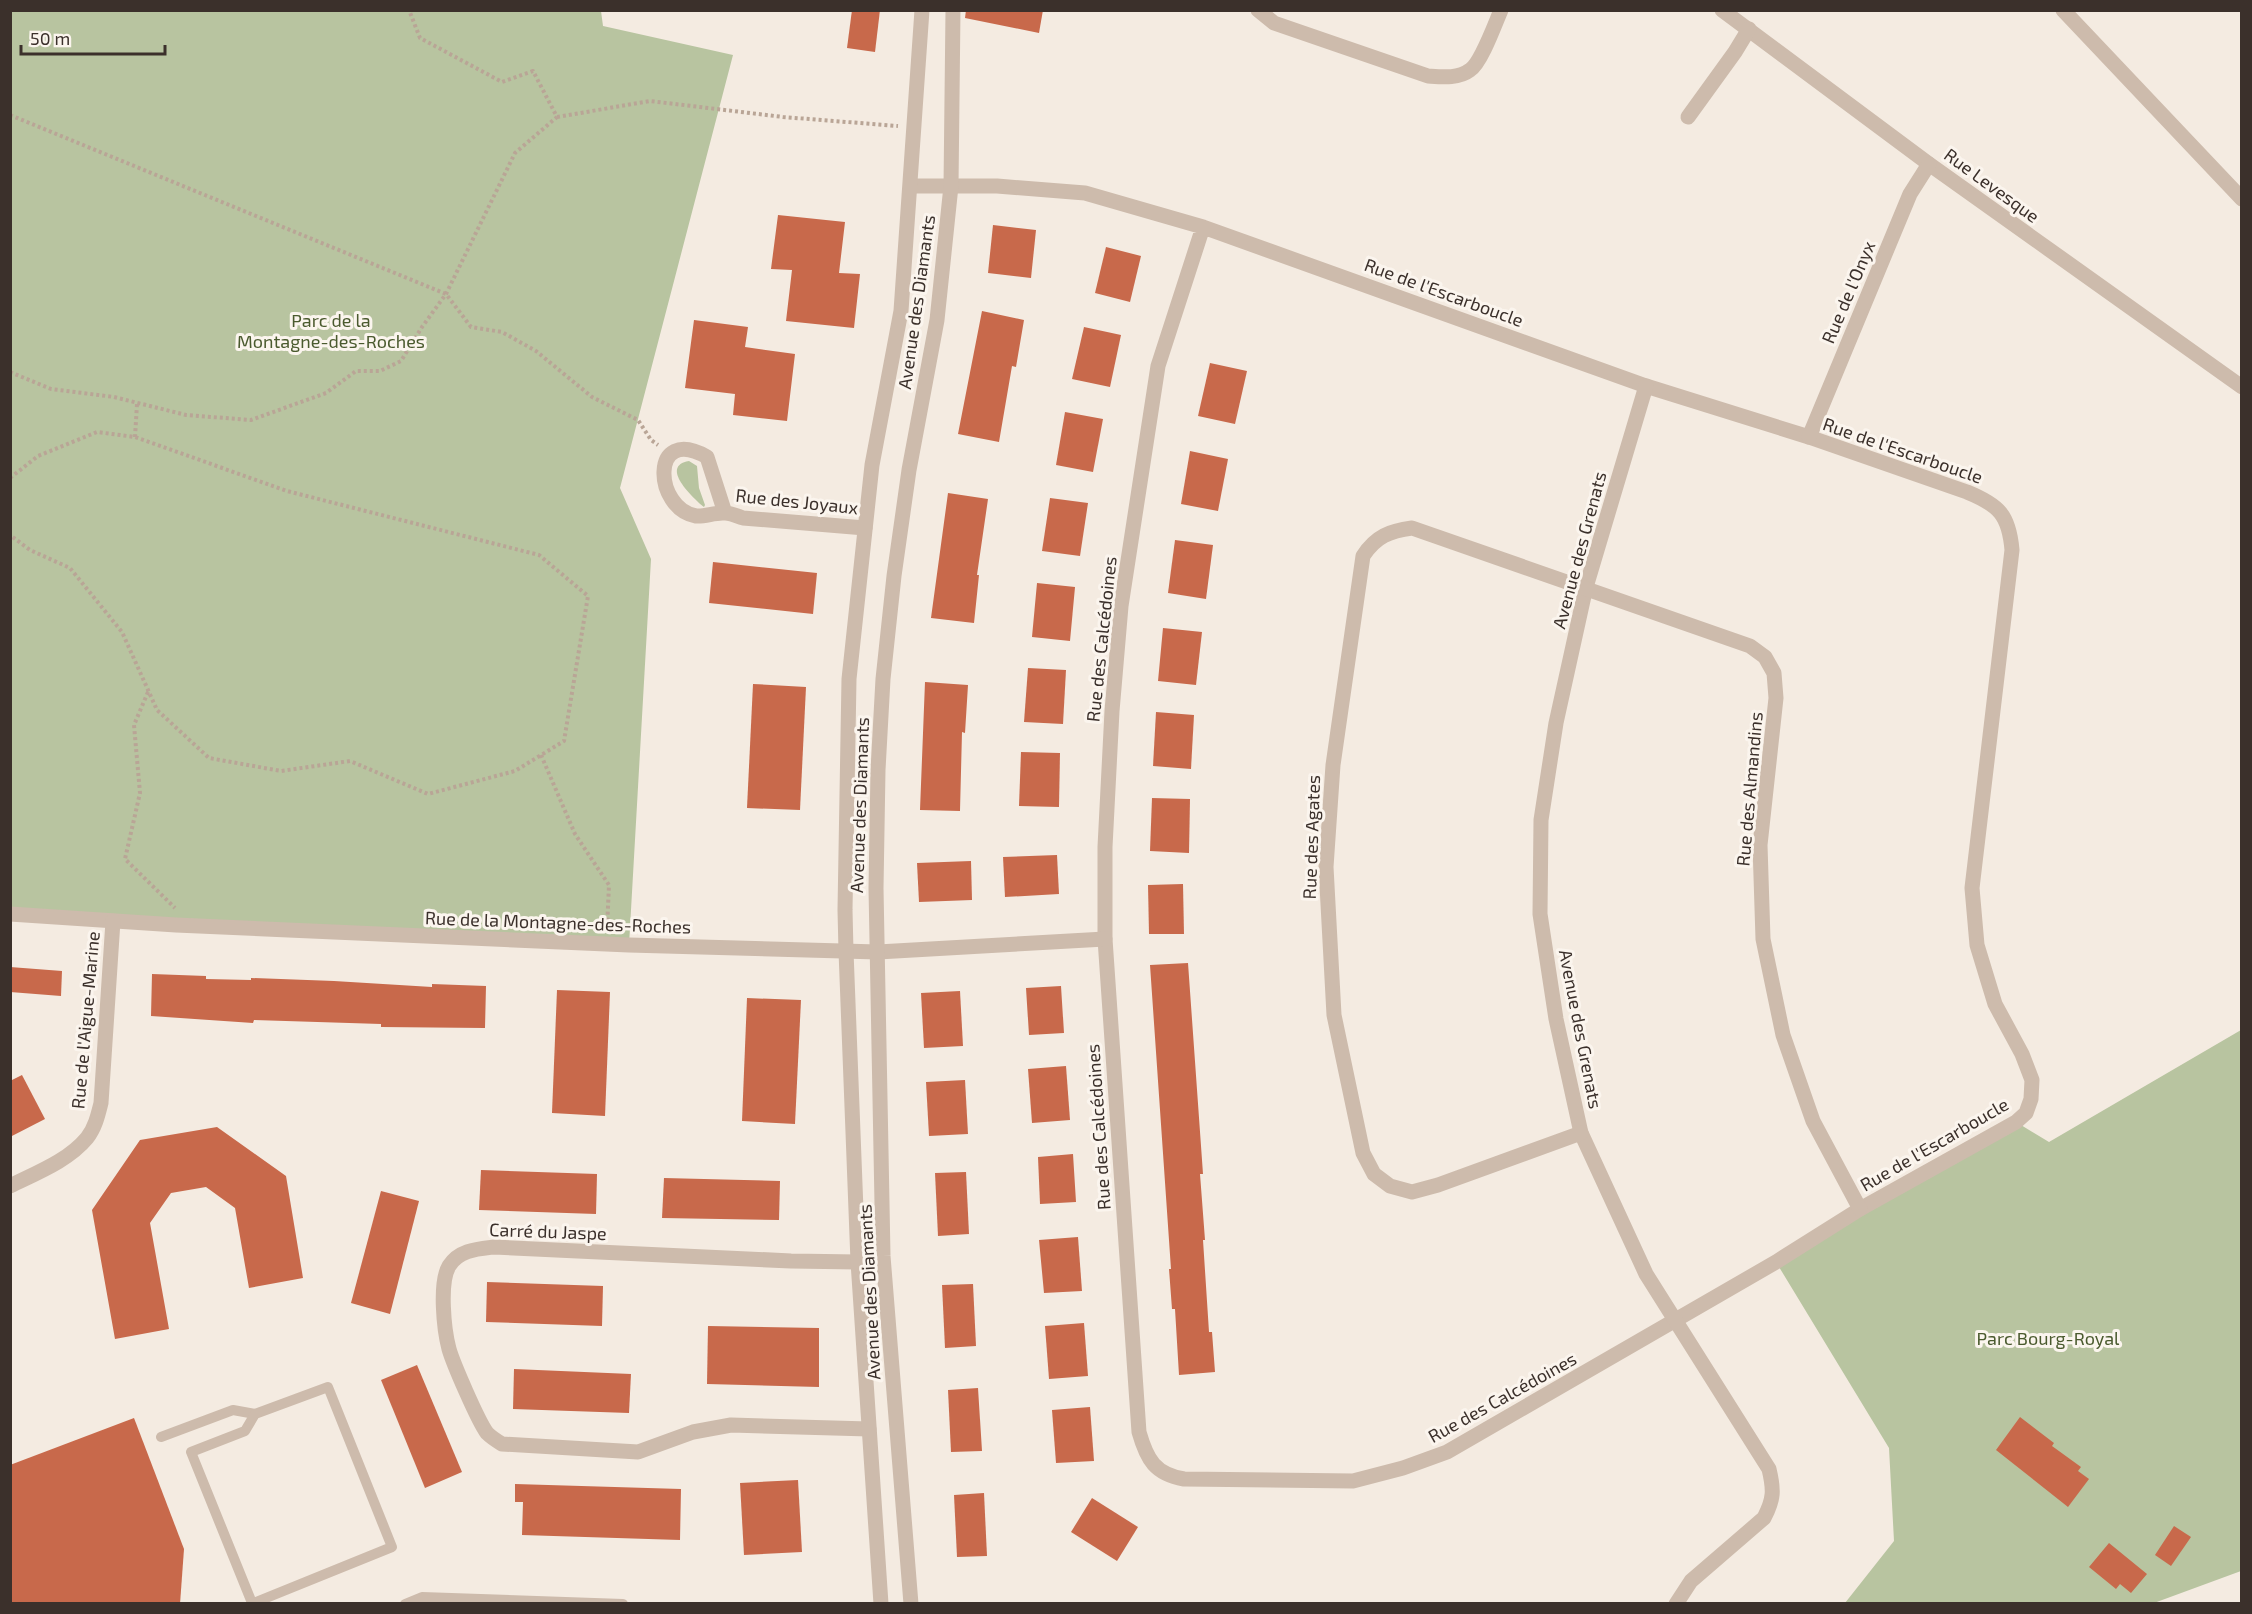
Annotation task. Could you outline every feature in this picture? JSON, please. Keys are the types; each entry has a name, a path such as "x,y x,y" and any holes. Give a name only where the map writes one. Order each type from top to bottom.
{"street":[{"name":"Avenue des Diamants","path":"881,1604 858,1262 846,951 849,679 872,465 902,311 922,10"},
{"name":"Avenue des Diamants","path":"911,1604 883,1256 876,888 878,770 883,679 894,576 909,470 937,320 951,186 953,10"},
{"path":"1258,10 1274,23 1428,76 1454,77 1471,70 1501,10"},
{"name":"Rue Levesque","path":"1722,10 1929,164 2241,387"},
{"path":"2063,10 2241,199"},
{"path":"1688,117 1749,29"},
{"name":"Rue de l'Onyx","path":"1809,437 1910,194 1929,164"},
{"name":"Rue de l'Escarboucle","path":"911,186 997,186 1085,193 1203,227 1646,386 1809,437 1986,500 2001,511 2010,530 2012,550 1972,888 1977,945 1995,1004 2022,1054 2032,1080 2031,1099 2026,1113 2016,1122 1860,1209 1776,1262 1676,1320"},
{"name":"Rue des Calcédoines","path":"1203,227 1158,366 1121,606 1112,711 1105,847 1105,939 1139,1432 1144,1451 1155,1466 1167,1476 1184,1479 1353,1481 1403,1468 1447,1452 1676,1320"},
{"name":"Avenue des Grenats","path":"1646,386 1586,587 1556,723 1541,820 1540,914 1556,1019 1581,1133 1646,1274 1769,1469 1773,1487 1771,1504 1764,1518 1691,1581 1676,1604"},
{"name":"Rue des Joyaux","path":"725,513 707,457 695,450 683,449 670,456 663,466 663,478 671,497 680,507 696,516 725,513 743,518 865,528"},
{"name":"Rue des Agates","path":"1581,1133 1438,1185 1412,1192 1390,1186 1374,1174 1363,1153 1334,1015 1326,867 1333,765 1363,556 1370,545 1381,535 1412,528 1586,587"},
{"name":"Rue des Almandins","path":"1586,587 1750,646 1764,657 1774,674 1776,698 1760,845 1763,939 1783,1035 1813,1121 1860,1209"},
{"name":"Rue de la Montagne-des-Roches","path":"10,914 176,925 878,952 1105,939"},
{"name":"Rue de l'Aigue-Marine","path":"10,1186 73,1152 88,1137 96,1122 101,1103 113,921"},
{"name":"Carré du Jaspe","path":"858,1262 779,1261 494,1247 473,1249 462,1254 450,1265 444,1280 443,1294 449,1349 481,1422 488,1434 502,1444 638,1452 693,1432 731,1425 869,1430"}],"lane":[{"path":"160,1437 233,1410 255,1414 328,1387 392,1547 251,1603 191,1452 245,1431 255,1414"},
{"path":"405,1604 422,1596 623,1604"}],"path":[{"path":"409,10 420,38 502,82 533,71 557,117"},
{"path":"10,372 51,389 114,397 186,416 251,420 326,393 356,371 380,371 401,361 446,294 515,153 557,117 650,101 783,117 915,127"},
{"path":"10,115 446,294 471,327 502,332 536,351 592,397 638,420 651,440 670,456"},
{"path":"135,437 137,404"},
{"path":"10,478 38,456 97,432 135,437 287,491 539,555 588,596 564,741 515,771 428,794 350,761 281,771 208,758 157,710 122,632 70,568 30,550 10,535"},
{"path":"149,691 134,725 140,793 125,859 176,909 176,925"},
{"path":"541,755 576,834 609,885 606,943"}],"green space":[{"name":"Parc de la Montagne-des-Roches","path":"10,11 601,11 603,26 733,55 620,488 651,559 629,945 11,914"},
{"path":"689,461 697,466 704,507 687,490 678,475 677,469 681,464"},
{"name":"Parc Bourg-Royal","path":"2241,1030 2241,1571 2154,1603 1845,1603 1894,1541 1889,1448 1776,1262 2016,1122 2049,1142"}],"building":[{"path":"852,10 880,10 875,52 847,48"},
{"path":"966,10 1043,10 1039,33 965,18"},
{"path":"778,215 845,222 839,273 860,274 854,328 786,321 792,270 771,269"},
{"path":"993,225 1036,230 1031,278 988,273"},
{"path":"1106,247 1141,256 1130,302 1095,293"},
{"path":"982,311 1024,320 1016,367 1012,366 999,442 958,434"},
{"path":"694,320 748,327 745,347 795,354 787,421 733,415 735,394 685,388"},
{"path":"1084,327 1121,335 1110,387 1072,379"},
{"path":"1210,363 1247,371 1235,424 1198,416"},
{"path":"1065,412 1103,419 1093,472 1056,465"},
{"path":"1190,451 1228,459 1218,511 1181,504"},
{"path":"948,493 988,499 977,575 979,575 974,623 931,618"},
{"path":"1050,498 1088,503 1080,556 1042,551"},
{"path":"1175,540 1213,545 1206,599 1168,593"},
{"path":"713,562 817,573 813,614 709,603"},
{"path":"1037,583 1075,587 1070,641 1032,637"},
{"path":"1163,628 1202,632 1196,685 1158,681"},
{"path":"1028,668 1066,670 1063,724 1024,722"},
{"path":"925,682 968,685 965,733 962,732 960,811 920,810"},
{"path":"753,684 806,687 800,810 747,808"},
{"path":"1156,712 1194,715 1191,769 1153,766"},
{"path":"1021,752 1060,753 1059,807 1019,806"},
{"path":"1152,798 1190,799 1189,853 1150,851"},
{"path":"1057,855 1059,894 1005,897 1003,857"},
{"path":"971,861 972,900 919,902 917,863"},
{"path":"1183,884 1184,934 1149,934 1148,885"},
{"path":"1188,963 1203,1174 1200,1174 1209,1332 1212,1332 1215,1372 1179,1375 1175,1309 1172,1309 1169,1269 1171,1269 1150,965"},
{"path":"10,967 62,971 61,996 10,992"},
{"path":"152,974 206,976 206,979 251,980 251,978 432,987 432,984 486,986 485,1028 381,1027 381,1024 254,1020 253,1023 151,1016"},
{"path":"1061,986 1064,1033 1029,1035 1026,988"},
{"path":"557,990 610,992 605,1116 552,1113"},
{"path":"960,991 963,1046 924,1048 921,993"},
{"path":"747,998 801,1000 795,1124 742,1121"},
{"path":"1066,1066 1070,1120 1032,1123 1028,1069"},
{"path":"22,1075 45,1119 10,1137 10,1081"},
{"path":"965,1080 968,1134 929,1136 926,1082"},
{"path":"217,1127 286,1176 303,1278 249,1288 235,1208 206,1187 171,1193 150,1223 169,1329 115,1339 92,1210 140,1140"},
{"path":"1073,1154 1076,1202 1040,1204 1038,1157"},
{"path":"481,1170 597,1174 596,1214 479,1210"},
{"path":"966,1172 969,1234 938,1236 935,1173"},
{"path":"664,1178 780,1181 779,1220 662,1218"},
{"path":"381,1191 419,1201 390,1314 351,1303"},
{"path":"1078,1237 1082,1291 1044,1293 1039,1240"},
{"path":"487,1282 603,1286 602,1326 486,1322"},
{"path":"973,1284 976,1346 945,1348 942,1285"},
{"path":"1084,1323 1088,1376 1049,1379 1045,1326"},
{"path":"708,1326 819,1328 819,1387 707,1384"},
{"path":"417,1365 462,1472 425,1488 381,1380"},
{"path":"514,1369 631,1374 629,1413 513,1409"},
{"path":"978,1388 982,1451 951,1452 948,1390"},
{"path":"1090,1407 1094,1461 1056,1463 1052,1410"},
{"path":"2020,1417 2054,1443 2052,1446 2081,1467 2078,1471 2089,1479 2068,1507 1996,1450"},
{"path":"134,1418 184,1549 180,1604 10,1604 10,1465"},
{"path":"798,1480 802,1552 744,1555 740,1483"},
{"path":"515,1484 681,1489 680,1540 522,1535 523,1502 515,1502"},
{"path":"984,1493 987,1556 957,1557 954,1495"},
{"path":"1092,1498 1138,1527 1117,1561 1071,1532"},
{"path":"2174,1526 2191,1537 2171,1566 2155,1555"},
{"path":"2109,1543 2147,1574 2131,1593 2120,1584 2116,1589 2089,1567"}]}
